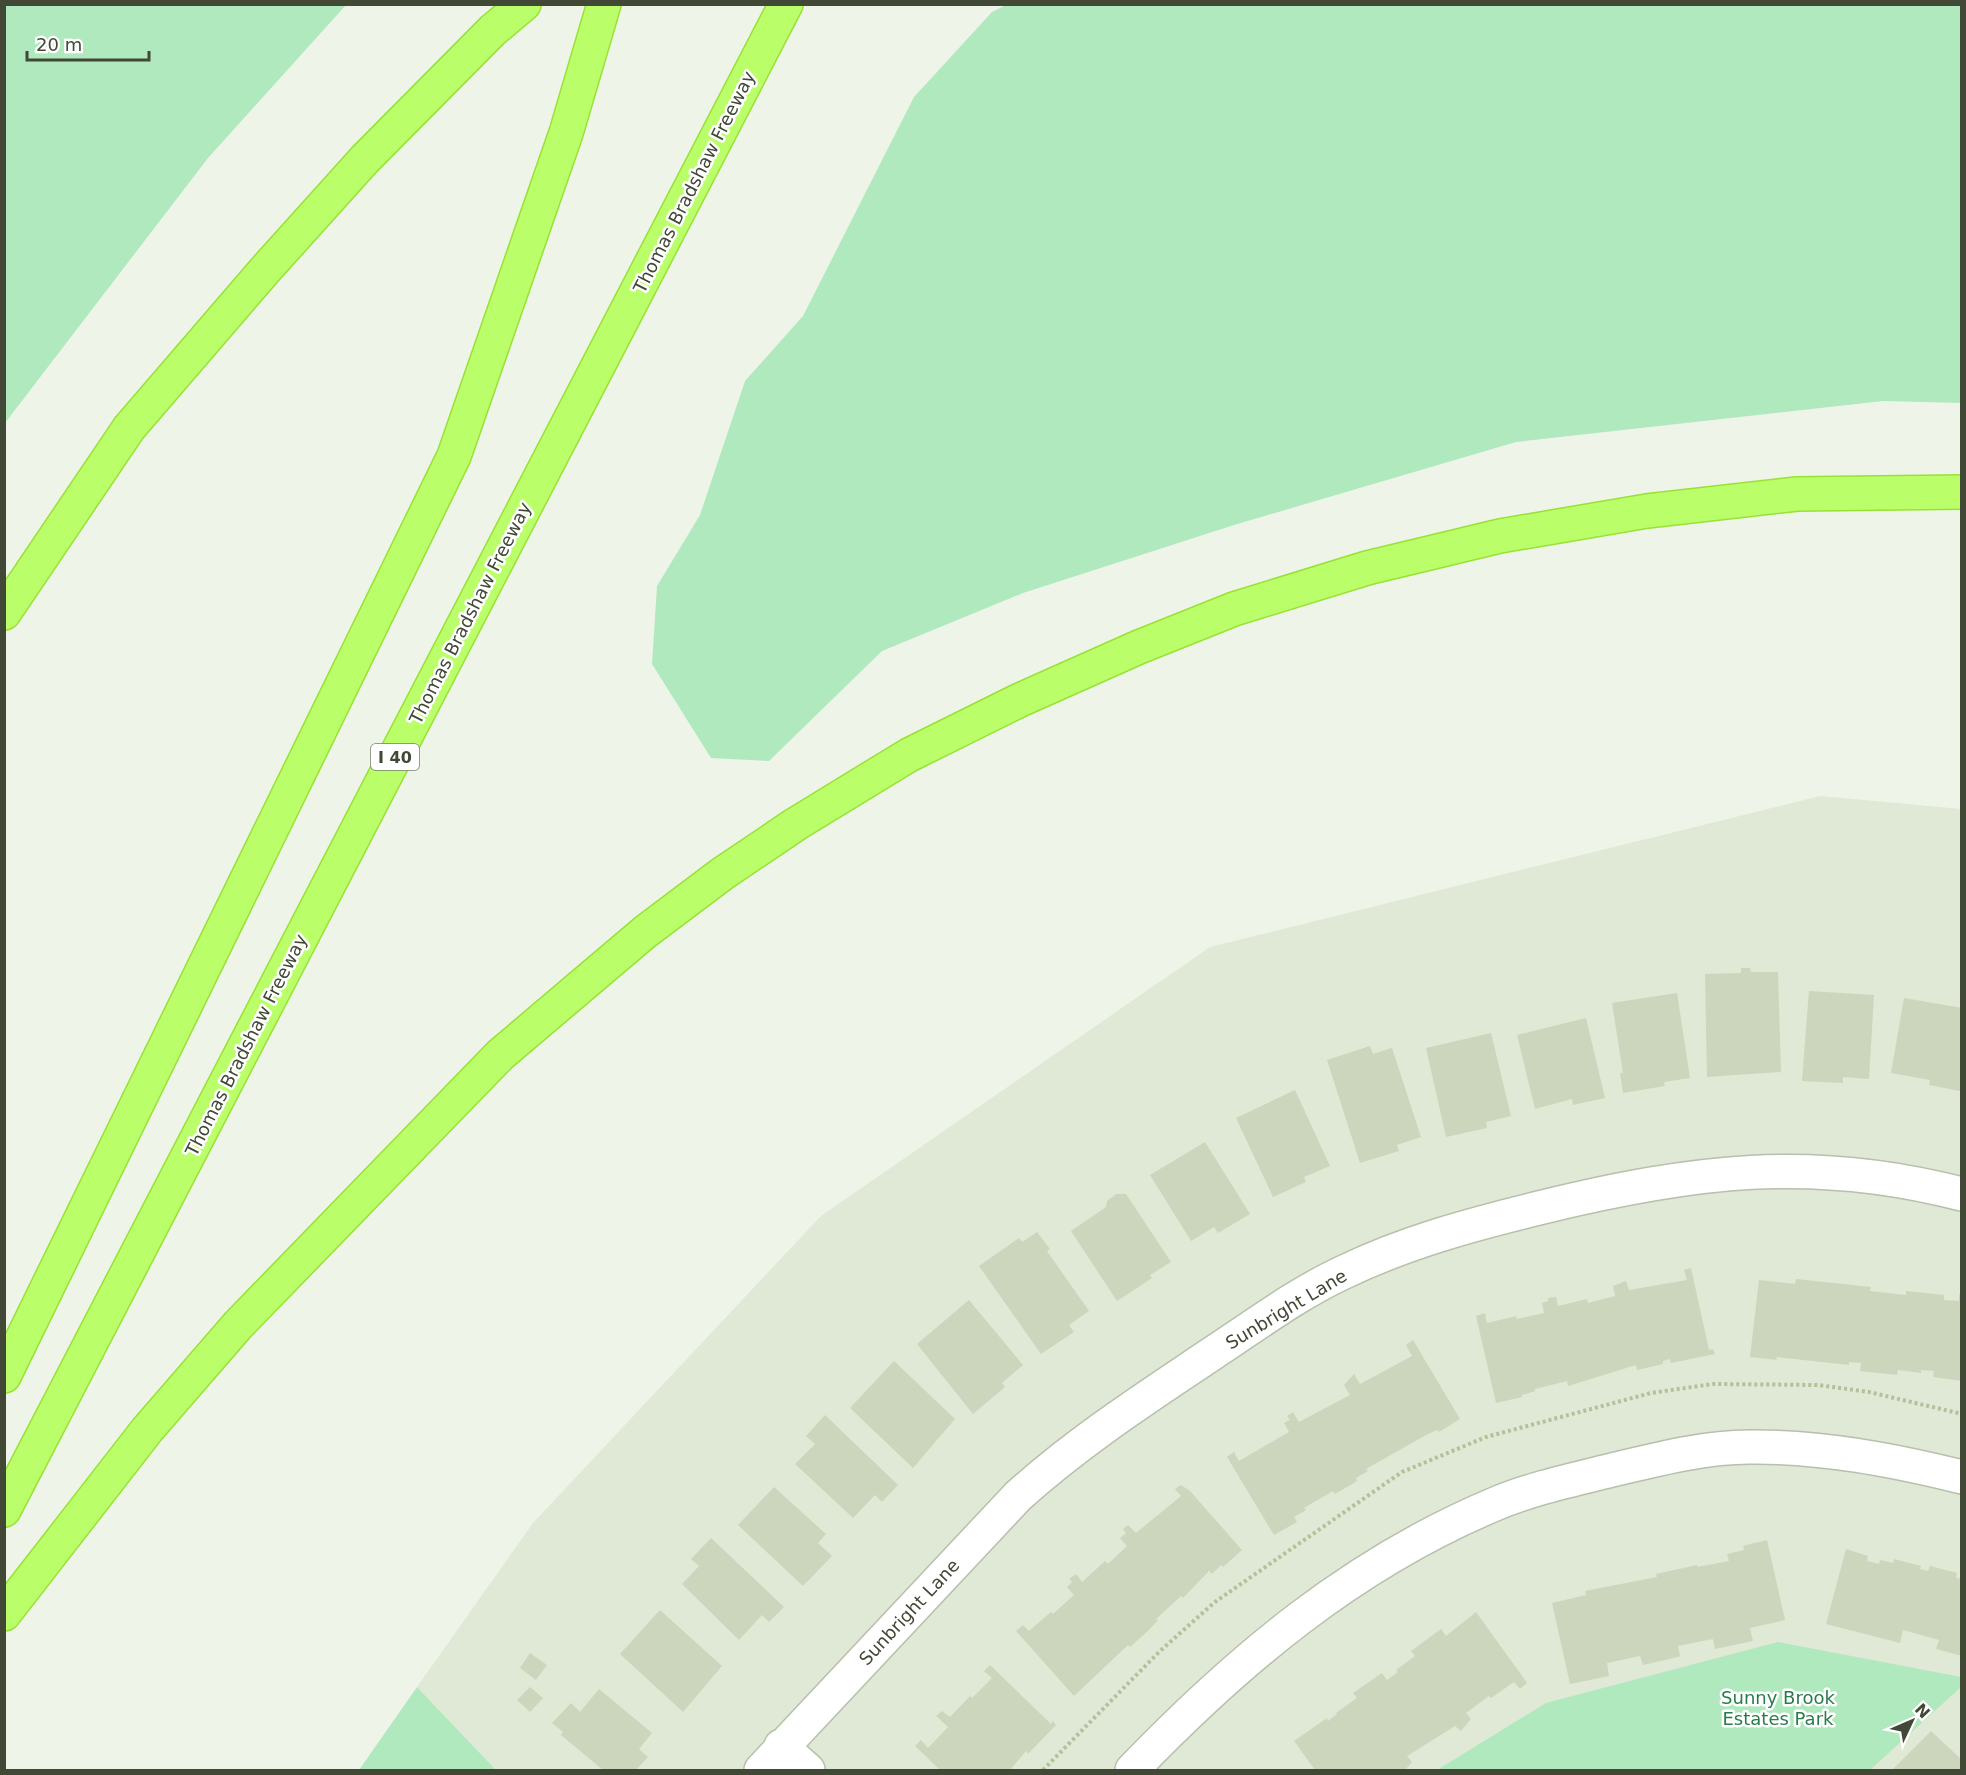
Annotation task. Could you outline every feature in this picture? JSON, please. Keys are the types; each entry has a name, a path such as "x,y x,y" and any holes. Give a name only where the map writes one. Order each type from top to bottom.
{"highway":[{"path":"4,613 129,428 265,270 365,159 493,30 524,4"},
{"path":"4,1376 454,456 566,133 604,4"},
{"name":"Thomas Bradshaw Freeway","path":"4,1510 786,4"},
{"path":"4,1614 147,1430 238,1324 500,1055 628,946 722,874 796,824 909,755 1020,700 1139,647 1234,609 1367,568 1500,536 1647,511 1797,494 1962,492"}],"street":[{"name":"Sunbright Lane","path":"771,1758 1018,1496 1059,1460 1108,1424 1288,1304 1339,1274 1455,1228 1619,1189 1696,1176 1773,1170 1863,1174 1962,1194"},
{"path":"1132,1770 1242,1663 1326,1598 1421,1538 1497,1503 1579,1478 1664,1458 1748,1447 1844,1453 1962,1477"},
{"path":"771,1758 808,1770"}],"shaded area":[{"path":"1820,796 1961,809 1961,1770 496,1770 417,1687 533,1523 821,1216 1210,947"}],"green space":[{"path":"5,4 346,5 208,158 5,423"},
{"path":"1006,5 1961,5 1961,403 1883,401 1516,442 1234,525 1023,593 882,651 769,761 711,758 652,664 657,586 700,515 745,381 803,316 914,97 992,12"},
{"name":"Sunny Brook Estates Park","path":"1778,1642 1961,1677 1961,1687 1870,1770 1437,1770 1546,1703"},
{"path":"417,1687 496,1770 359,1770"}],"building":[{"path":"1741,968 1750,968 1751,972 1778,972 1781,1072 1707,1077 1705,974 1741,973"},
{"path":"1809,991 1874,995 1869,1079 1843,1077 1843,1083 1802,1081"},
{"path":"1677,993 1690,1078 1664,1082 1665,1086 1623,1093 1620,1073 1623,1073 1612,1003"},
{"path":"1904,998 1962,1008 1960,1091 1929,1085 1930,1080 1891,1073"},
{"path":"1586,1018 1605,1098 1573,1105 1572,1099 1535,1109 1517,1035"},
{"path":"1491,1033 1511,1116 1486,1122 1487,1128 1446,1137 1426,1048"},
{"path":"1370,1046 1373,1054 1392,1048 1421,1137 1397,1145 1399,1151 1360,1163 1327,1060"},
{"path":"1295,1090 1330,1166 1304,1177 1306,1182 1273,1197 1236,1118"},
{"path":"1205,1142 1250,1214 1218,1233 1214,1227 1191,1241 1150,1175"},
{"path":"1116,1194 1126,1194 1171,1262 1150,1275 1152,1278 1117,1301 1071,1231 1106,1207 1107,1201"},
{"path":"1037,1232 1050,1249 1047,1251 1089,1311 1069,1325 1074,1332 1041,1354 979,1266 1019,1238 1022,1242"},
{"path":"1691,1268 1709,1350 1713,1349 1715,1354 1671,1363 1670,1359 1663,1361 1663,1364 1637,1370 1636,1365 1568,1386 1567,1381 1535,1389 1522,1397 1496,1403 1476,1316 1485,1313 1487,1323 1516,1316 1517,1319 1544,1313 1542,1303 1548,1301 1548,1298 1556,1297 1558,1306 1587,1299 1588,1303 1615,1296 1613,1286 1626,1281 1629,1290 1687,1280 1684,1270"},
{"path":"1796,1279 1871,1287 1870,1291 1906,1295 1906,1291 1944,1295 1944,1300 1959,1301 1959,1294 1962,1294 1962,1381 1933,1377 1934,1371 1921,1370 1921,1373 1898,1370 1897,1375 1860,1371 1861,1363 1849,1362 1849,1365 1776,1357 1777,1360 1750,1357 1759,1280 1795,1284"},
{"path":"969,1300 1023,1365 1002,1383 1005,1387 973,1414 917,1344"},
{"path":"1413,1340 1460,1419 1439,1432 1437,1430 1426,1435 1366,1469 1368,1471 1356,1478 1357,1481 1335,1494 1333,1491 1304,1508 1306,1510 1294,1517 1297,1522 1274,1535 1227,1457 1234,1452 1239,1461 1289,1432 1284,1423 1290,1420 1287,1416 1293,1412 1299,1422 1350,1395 1344,1385 1354,1374 1360,1384 1412,1356 1406,1345"},
{"path":"894,1361 955,1419 913,1468 850,1408"},
{"path":"825,1415 898,1485 882,1502 875,1495 853,1518 795,1464 815,1444 806,1436"},
{"path":"1181,1485 1190,1491 1242,1550 1212,1574 1209,1571 1183,1598 1181,1596 1156,1619 1158,1620 1149,1630 1130,1647 1128,1645 1074,1696 1016,1631 1023,1625 1029,1631 1051,1612 1053,1614 1074,1595 1067,1587 1072,1582 1069,1579 1076,1574 1082,1582 1105,1561 1108,1564 1127,1546 1120,1538 1126,1533 1123,1529 1128,1525 1136,1533 1181,1496 1175,1489"},
{"path":"774,1487 826,1534 818,1543 832,1556 803,1586 738,1525"},
{"path":"711,1538 784,1607 769,1622 762,1615 739,1640 682,1584 699,1566 691,1559"},
{"path":"1767,1540 1785,1620 1750,1628 1753,1641 1715,1649 1713,1639 1678,1646 1680,1656 1678,1657 1643,1665 1640,1656 1607,1663 1609,1676 1570,1684 1552,1603 1586,1595 1585,1591 1657,1577 1656,1574 1729,1561 1727,1554 1744,1550 1743,1546"},
{"path":"1846,1549 1868,1556 1867,1561 1879,1564 1880,1560 1893,1563 1894,1559 1921,1566 1920,1569 1928,1571 1930,1566 1957,1573 1956,1578 1962,1579 1962,1656 1936,1649 1939,1640 1903,1630 1900,1643 1826,1624"},
{"path":"660,1610 722,1666 683,1712 620,1654"},
{"path":"1476,1612 1527,1683 1520,1689 1514,1682 1491,1698 1489,1696 1466,1713 1471,1719 1461,1731 1455,1726 1407,1756 1412,1762 1405,1770 1315,1770 1294,1741 1327,1718 1328,1721 1357,1698 1353,1693 1382,1673 1387,1680 1398,1672 1396,1670 1415,1656 1411,1651 1441,1629 1446,1636"},
{"path":"530,1653 547,1665 536,1680 520,1668"},
{"path":"990,1665 1051,1724 1053,1721 1056,1725 1028,1754 1026,1751 1010,1770 940,1770 915,1746 921,1740 928,1748 948,1727 936,1716 942,1711 950,1717 970,1696 972,1698 992,1678 984,1671"},
{"path":"530,1687 543,1698 530,1712 517,1700"},
{"path":"599,1689 652,1733 639,1749 648,1757 636,1770 603,1770 561,1735 563,1732 552,1723 571,1703 580,1712"},
{"path":"1931,1731 1962,1760 1962,1770 1892,1770"}]}
